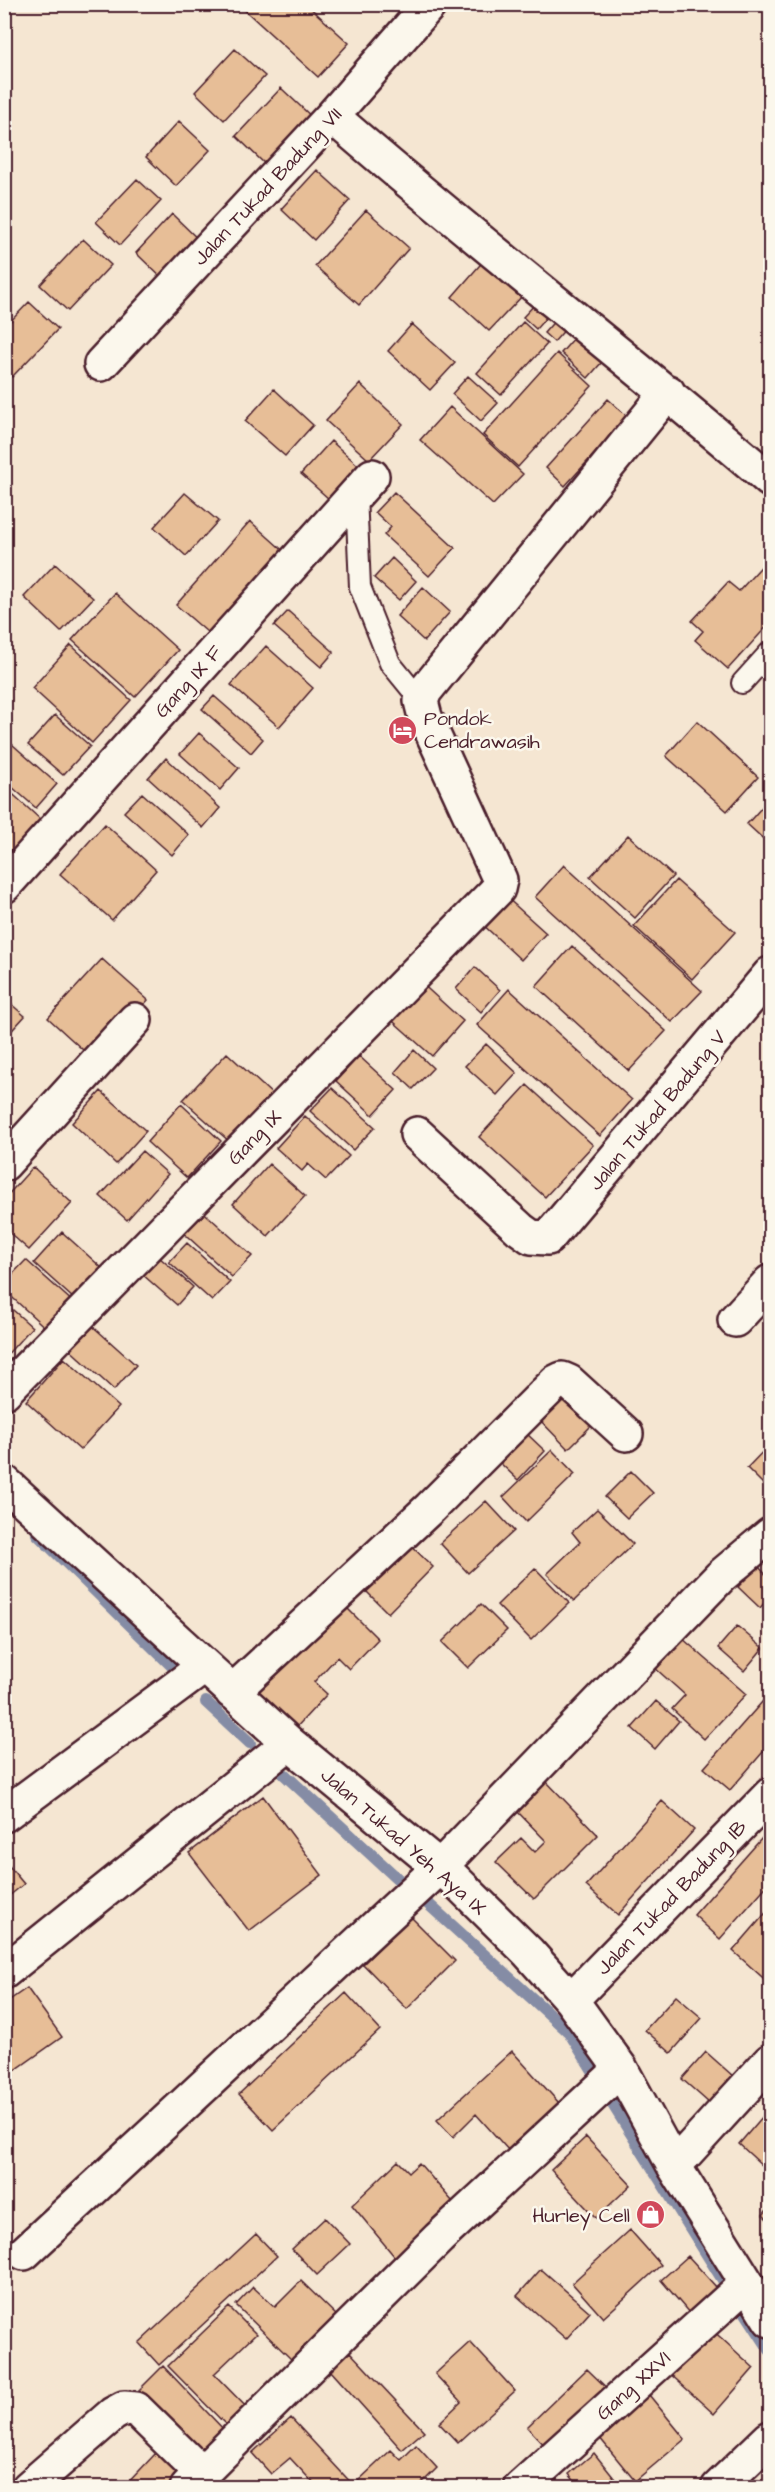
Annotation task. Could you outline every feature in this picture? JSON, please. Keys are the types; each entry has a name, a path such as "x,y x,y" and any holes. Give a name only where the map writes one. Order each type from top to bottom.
{"street":[{"name":"Jalan Tukad Badung VII","path":"101,364 332,116 430,4"},
{"path":"332,116 413,187 668,392 771,480"},
{"path":"422,701 426,691 668,392"},
{"name":"Gang IX F","path":"4,886 364,485"},
{"name":"Gang IX","path":"4,1392 498,889 500,880 425,717 422,701"},
{"name":"Jalan Tukad Badung V","path":"417,1134 520,1229 540,1239 548,1238 564,1222 771,974"},
{"path":"4,1164 135,1020"},
{"path":"735,1320 771,1282"},
{"path":"232,1692 430,1508 556,1382 562,1379 569,1382 626,1434"},
{"name":"Jalan Tukad Yeh Aya IX","path":"4,1482 289,1743 454,1879 571,2000 621,2069 674,2166 771,2320"},
{"path":"24,2253 439,1868 721,1576 771,1535"},
{"path":"4,1815 205,1666"},
{"path":"4,1972 289,1743"},
{"name":"Jalan Tukad Badung IB","path":"571,2000 771,1795"},
{"path":"674,2166 771,2061"},
{"path":"197,2476 439,2238 621,2069"},
{"name":"Gang XXVI","path":"520,2487 747,2283"},
{"path":"28,2487 113,2414 124,2408 136,2409 191,2463 199,2467 197,2476"},
{"path":"717,2487 771,2438"}],"lane":[{"path":"364,485 360,587 390,663 422,701"},
{"path":"742,683 771,652"}],"building":[{"path":"238,4 306,4 349,43 318,77"},
{"path":"235,49 265,76 224,120 195,92"},
{"path":"281,88 314,119 268,167 236,136"},
{"path":"179,121 210,150 176,186 146,157"},
{"path":"317,170 350,200 314,240 281,209"},
{"path":"137,179 161,201 120,245 96,222"},
{"path":"366,210 409,248 359,305 315,266"},
{"path":"172,214 205,246 168,284 136,253"},
{"path":"83,239 111,265 68,311 40,285"},
{"path":"486,258 525,293 489,331 452,297"},
{"path":"29,302 58,329 12,377 4,370 4,328"},
{"path":"537,302 549,314 536,329 523,317"},
{"path":"558,317 568,326 554,342 544,333"},
{"path":"523,322 547,344 501,395 477,373"},
{"path":"412,324 455,363 430,390 388,351"},
{"path":"575,337 602,362 588,378 561,353"},
{"path":"557,353 592,386 518,467 483,435"},
{"path":"468,376 498,403 481,421 452,394"},
{"path":"360,384 403,424 369,460 326,421"},
{"path":"274,389 313,425 285,456 245,421"},
{"path":"608,399 628,417 565,486 546,468"},
{"path":"450,407 523,474 493,505 420,440"},
{"path":"331,441 368,474 338,507 301,474"},
{"path":"394,492 455,548 429,576 384,535 391,527 375,512"},
{"path":"185,493 218,521 186,556 154,527"},
{"path":"250,521 288,555 214,638 176,605"},
{"path":"770,557 770,623 728,669 695,640 703,631 692,621 728,582 739,591"},
{"path":"392,558 416,581 399,600 374,578"},
{"path":"55,564 93,598 61,632 24,597"},
{"path":"423,587 450,612 424,641 397,616"},
{"path":"115,593 178,650 135,697 72,640"},
{"path":"288,611 334,652 321,667 274,626"},
{"path":"71,645 131,700 92,743 32,688"},
{"path":"266,646 313,688 279,727 231,685"},
{"path":"214,696 263,739 251,753 202,709"},
{"path":"55,715 90,746 63,775 28,745"},
{"path":"697,721 758,777 727,811 666,756"},
{"path":"199,733 239,768 220,790 180,754"},
{"path":"4,737 57,784 36,808 4,780"},
{"path":"166,758 220,808 203,828 148,778"},
{"path":"4,786 41,820 8,856 4,853"},
{"path":"142,793 189,835 172,855 124,812"},
{"path":"770,798 770,845 747,824"},
{"path":"105,824 156,870 112,920 60,874"},
{"path":"628,835 673,876 635,918 590,877"},
{"path":"564,865 702,991 672,1022 535,897"},
{"path":"676,880 735,932 692,979 634,926"},
{"path":"505,896 546,933 521,960 480,922"},
{"path":"572,946 666,1031 629,1071 536,986"},
{"path":"102,959 148,1000 94,1060 48,1018"},
{"path":"475,967 500,990 481,1012 456,989"},
{"path":"418,980 463,1021 432,1056 386,1015"},
{"path":"509,989 632,1100 600,1136 477,1025"},
{"path":"4,998 25,1016 4,1039"},
{"path":"486,1044 517,1073 497,1095 465,1066"},
{"path":"414,1050 433,1068 413,1089 395,1072"},
{"path":"227,1053 274,1096 231,1143 183,1100"},
{"path":"359,1056 396,1090 373,1115 336,1081"},
{"path":"527,1085 593,1145 545,1197 479,1137"},
{"path":"332,1088 375,1127 353,1150 310,1111"},
{"path":"101,1091 146,1131 116,1164 72,1123"},
{"path":"181,1104 221,1141 187,1178 147,1142"},
{"path":"305,1116 349,1156 326,1180 308,1164 302,1171 276,1148"},
{"path":"142,1151 168,1174 127,1220 100,1196"},
{"path":"269,1164 305,1196 268,1236 233,1204"},
{"path":"33,1167 72,1203 29,1250 4,1228 4,1199"},
{"path":"197,1206 252,1256 232,1277 177,1227"},
{"path":"62,1232 103,1269 74,1299 34,1263"},
{"path":"187,1243 230,1282 212,1301 169,1262"},
{"path":"159,1257 193,1287 177,1305 142,1274"},
{"path":"26,1260 74,1303 49,1331 4,1290 4,1283"},
{"path":"4,1302 32,1327 5,1357 4,1356"},
{"path":"88,1322 136,1365 114,1390 66,1346"},
{"path":"64,1358 119,1407 80,1450 26,1401"},
{"path":"563,1393 593,1424 568,1449 538,1418"},
{"path":"525,1432 545,1451 518,1480 498,1461"},
{"path":"770,1444 770,1491 747,1468"},
{"path":"552,1450 575,1474 526,1522 503,1497"},
{"path":"631,1471 653,1493 627,1518 605,1497"},
{"path":"486,1501 514,1531 468,1573 440,1543"},
{"path":"597,1509 633,1544 574,1601 547,1574 580,1542 572,1532"},
{"path":"401,1536 433,1567 388,1613 356,1581"},
{"path":"758,1566 770,1579 770,1596 760,1608 738,1587"},
{"path":"535,1568 569,1603 531,1640 497,1605"},
{"path":"338,1599 378,1639 349,1669 337,1657 314,1682 327,1694 293,1731 247,1689"},
{"path":"481,1604 507,1630 468,1668 442,1642"},
{"path":"737,1626 763,1648 744,1671 718,1648"},
{"path":"682,1638 746,1694 704,1739 672,1709 685,1695 655,1668"},
{"path":"770,1693 770,1744 730,1790 704,1768"},
{"path":"656,1701 679,1721 655,1749 632,1728"},
{"path":"544,1779 598,1835 534,1899 496,1862 521,1838 535,1852 546,1841 514,1808"},
{"path":"263,1796 322,1875 249,1931 189,1853"},
{"path":"662,1801 694,1830 618,1915 586,1886"},
{"path":"770,1829 770,1882 720,1939 694,1915"},
{"path":"4,1860 24,1884 4,1900"},
{"path":"770,1908 770,1984 733,1951"},
{"path":"411,1917 455,1961 407,2009 363,1964"},
{"path":"27,1988 62,2037 4,2078 4,2004"},
{"path":"346,1993 380,2030 273,2130 239,2094"},
{"path":"676,1996 702,2018 671,2053 645,2030"},
{"path":"512,2051 569,2114 518,2161 476,2114 453,2137 437,2120"},
{"path":"706,2052 733,2076 709,2103 682,2079"},
{"path":"770,2108 770,2160 764,2167 739,2144"},
{"path":"586,2137 631,2185 596,2218 551,2170"},
{"path":"398,2161 409,2172 419,2163 459,2209 399,2262 352,2205"},
{"path":"770,2206 770,2222 763,2215"},
{"path":"325,2218 350,2244 317,2275 292,2249"},
{"path":"630,2230 661,2265 603,2318 572,2283"},
{"path":"256,2234 277,2256 159,2365 139,2343"},
{"path":"688,2256 718,2289 690,2314 661,2280"},
{"path":"541,2269 590,2312 566,2339 517,2296"},
{"path":"301,2281 336,2315 295,2363 236,2305 253,2287 275,2307"},
{"path":"229,2307 256,2334 214,2374 252,2413 233,2432 168,2366"},
{"path":"708,2326 754,2368 714,2414 668,2372"},
{"path":"470,2342 515,2391 458,2443 439,2423 461,2402 435,2374"},
{"path":"350,2352 424,2431 402,2450 330,2370"},
{"path":"163,2366 226,2432 201,2456 130,2399"},
{"path":"587,2369 615,2396 554,2455 527,2427"},
{"path":"645,2390 685,2439 635,2481 595,2432"},
{"path":"291,2418 356,2488 318,2488 290,2458 271,2474 252,2453"},
{"path":"416,2445 437,2468 417,2488 362,2488 357,2482 391,2450 401,2460"},
{"path":"156,2453 186,2480 179,2488 123,2488"},
{"path":"594,2453 622,2488 580,2488 569,2474"}],"waterway":[{"path":"37,1534 175,1669"},
{"path":"206,1702 250,1743"},
{"path":"284,1774 399,1880"},
{"path":"425,1901 569,2032 594,2072"},
{"path":"612,2103 723,2280"},
{"path":"740,2304 770,2350"}],"place":[{"name":"Pondok Cendrawasih","path":"403,730"},
{"name":"Hurley Cell","path":"651,2215"}]}
